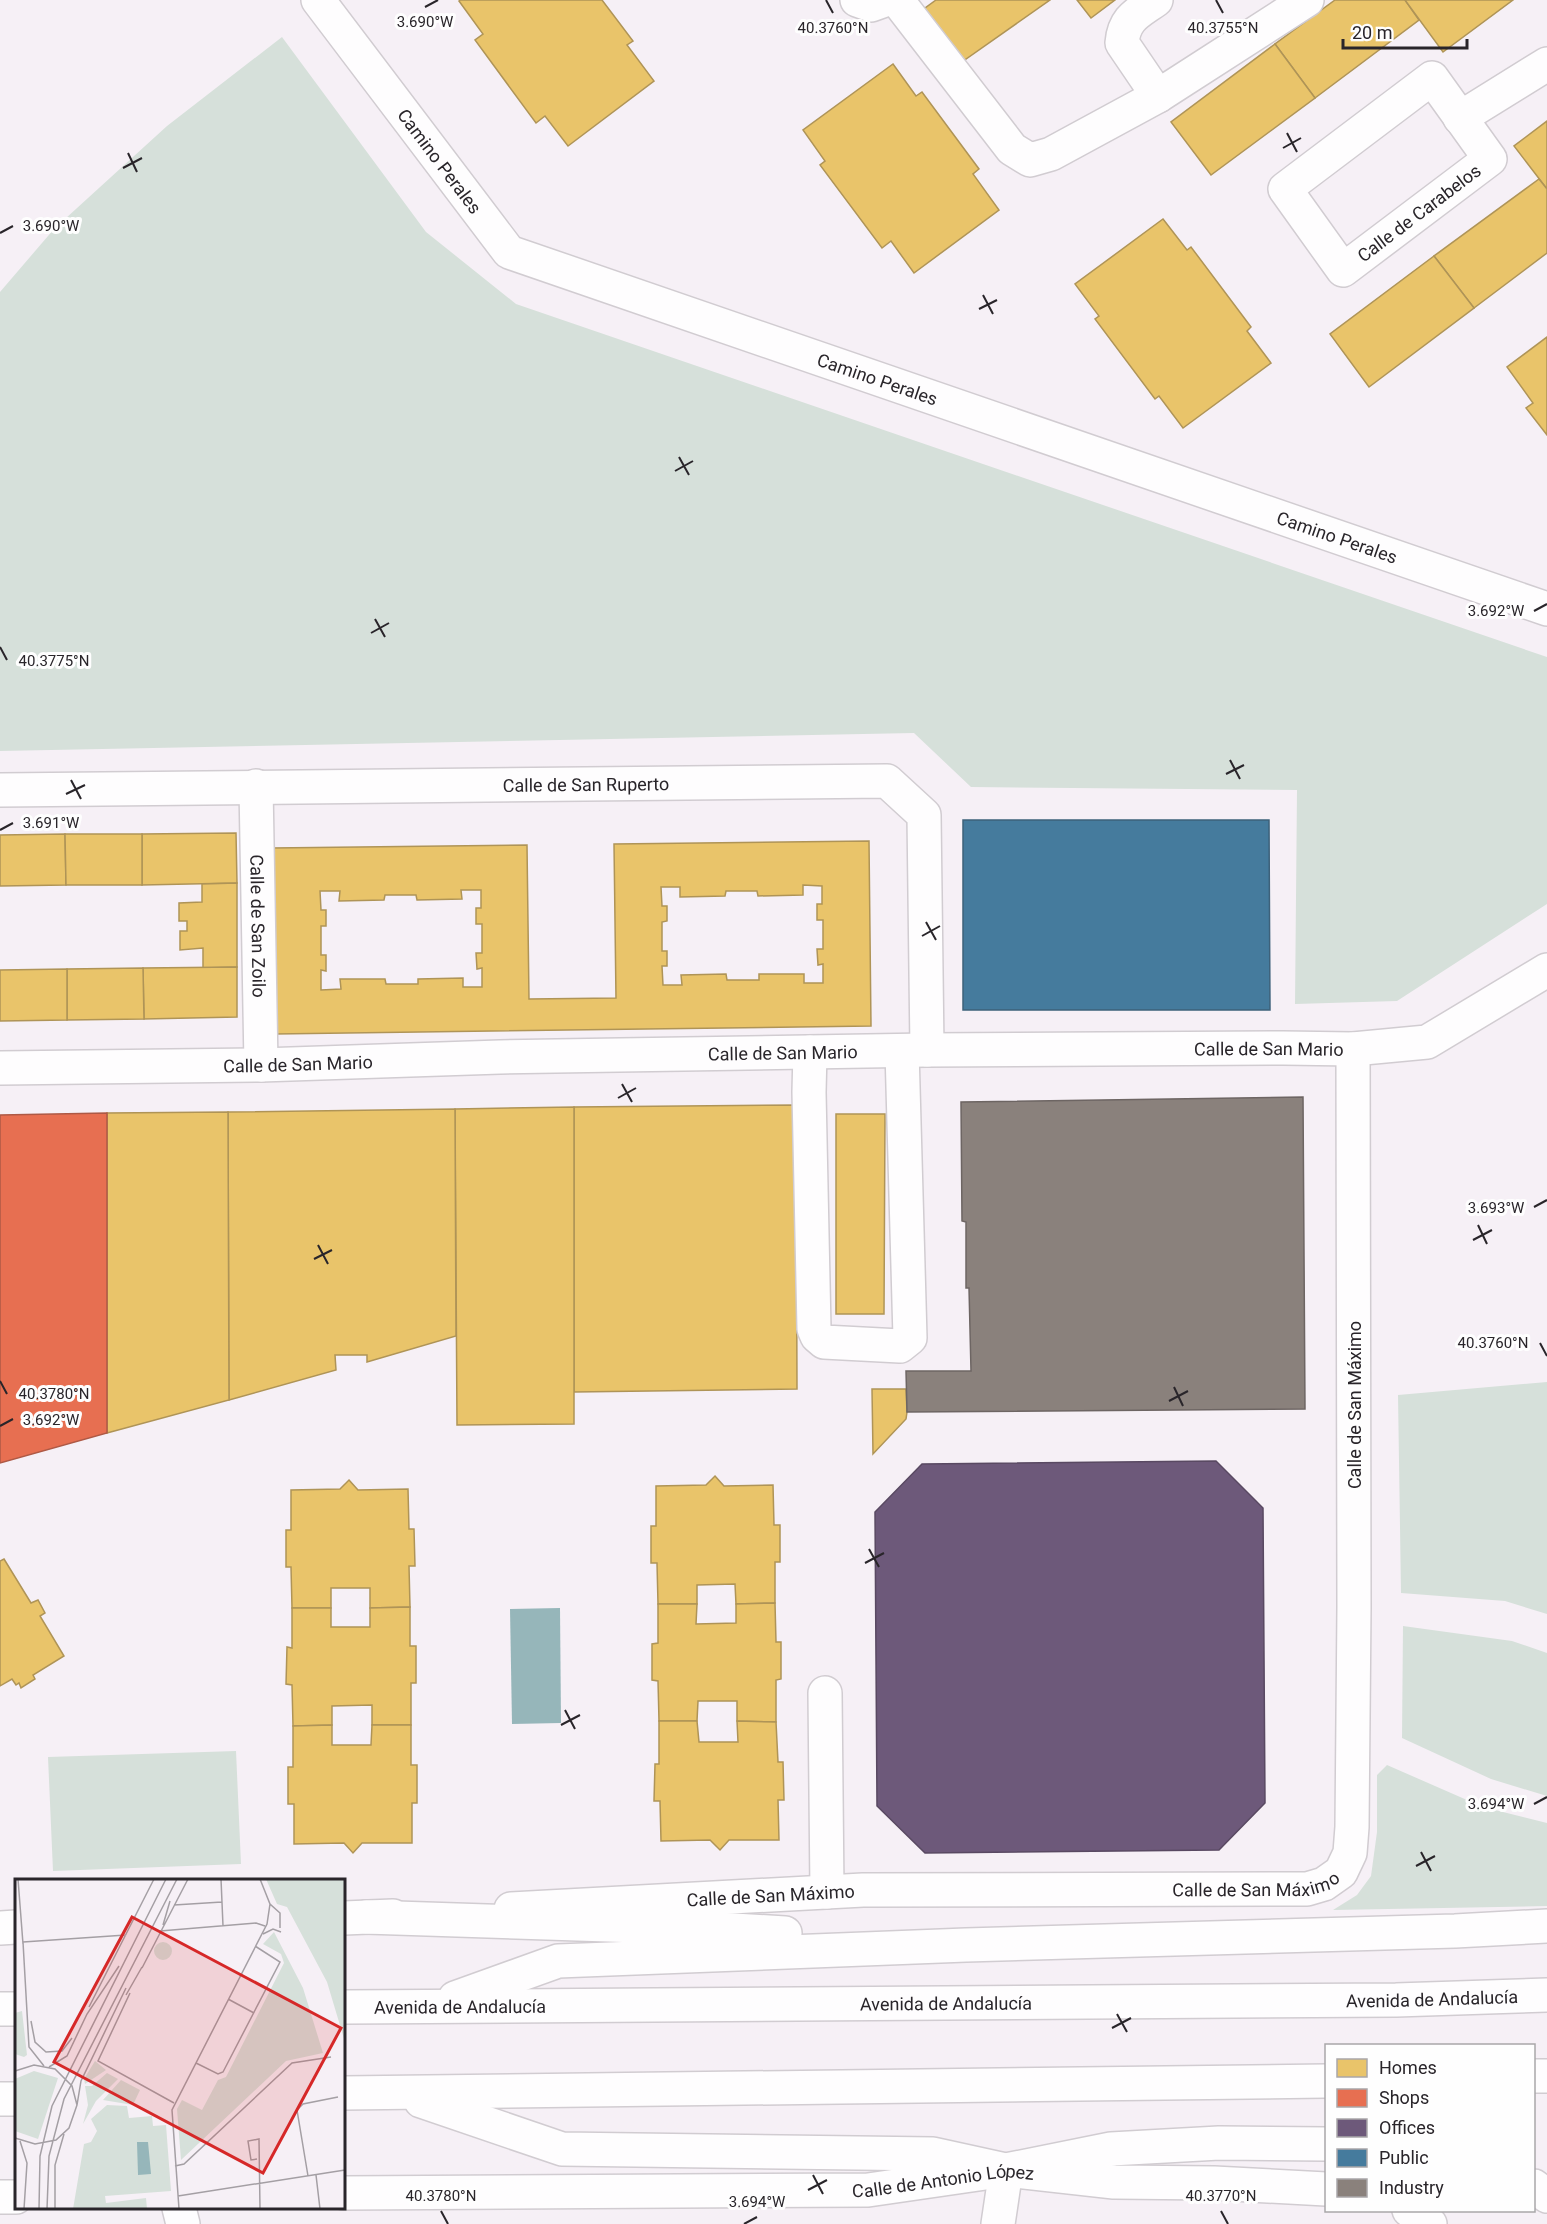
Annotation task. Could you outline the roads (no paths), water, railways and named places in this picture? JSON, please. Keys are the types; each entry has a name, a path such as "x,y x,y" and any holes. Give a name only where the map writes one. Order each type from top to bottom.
{"main road":[{"name":"Camino Perales","path":"318,0 509,252 1547,609"},
{"path":"857,0 871,5 885,0"},
{"path":"897,0 1012,149 1030,160 1051,154 1158,96 1307,0"},
{"path":"1156,0 1129,20 1123,33 1122,43 1158,96"},
{"path":"1460,118 1547,63"},
{"name":"Calle de Carabelos","path":"1432,78 1460,118 1490,159 1343,270 1285,189 1432,78"},
{"name":"Calle de San Ruperto","path":"0,790 887,781 924,815 915,1050 910,1338 900,1346 824,1342 817,1336 814,1329 810,1052"},
{"name":"Calle de San Zoilo","path":"256,786 261,1065"},
{"name":"Calle de San Mario","path":"0,1068 261,1065 500,1057 915,1050 1353,1049 1427,1042 1547,970"},
{"name":"Calle de San Máximo","path":"355,1918 863,1890 1307,1889 1324,1884 1341,1872 1350,1854 1353,1746 1353,1049"},
{"path":"825,1693 827,1892"},
{"path":"355,1918 700,1928 966,1945"},
{"path":"431,2006 558,1961 966,1945 1443,1932 1547,1926"},
{"path":"0,1928 15,1927"},
{"name":"Avenida de Andalucía","path":"345,2007 1396,2000 1547,1995"},
{"path":"345,2093 1325,2081"},
{"path":"396,2092 562,2149 933,2154 1006,2170 1111,2149 1219,2143 1325,2144"},
{"path":"998,2224 1006,2170"},
{"name":"Calle de Antonio López","path":"345,2193 868,2190 1006,2170 1114,2182 1214,2183 1325,2189"},
{"path":"178,2209 183,2224"},
{"path":"1411,2212 1430,2224"}],"water":[{"path":"560,1608 561,1723 512,1724 510,1609"}]}
